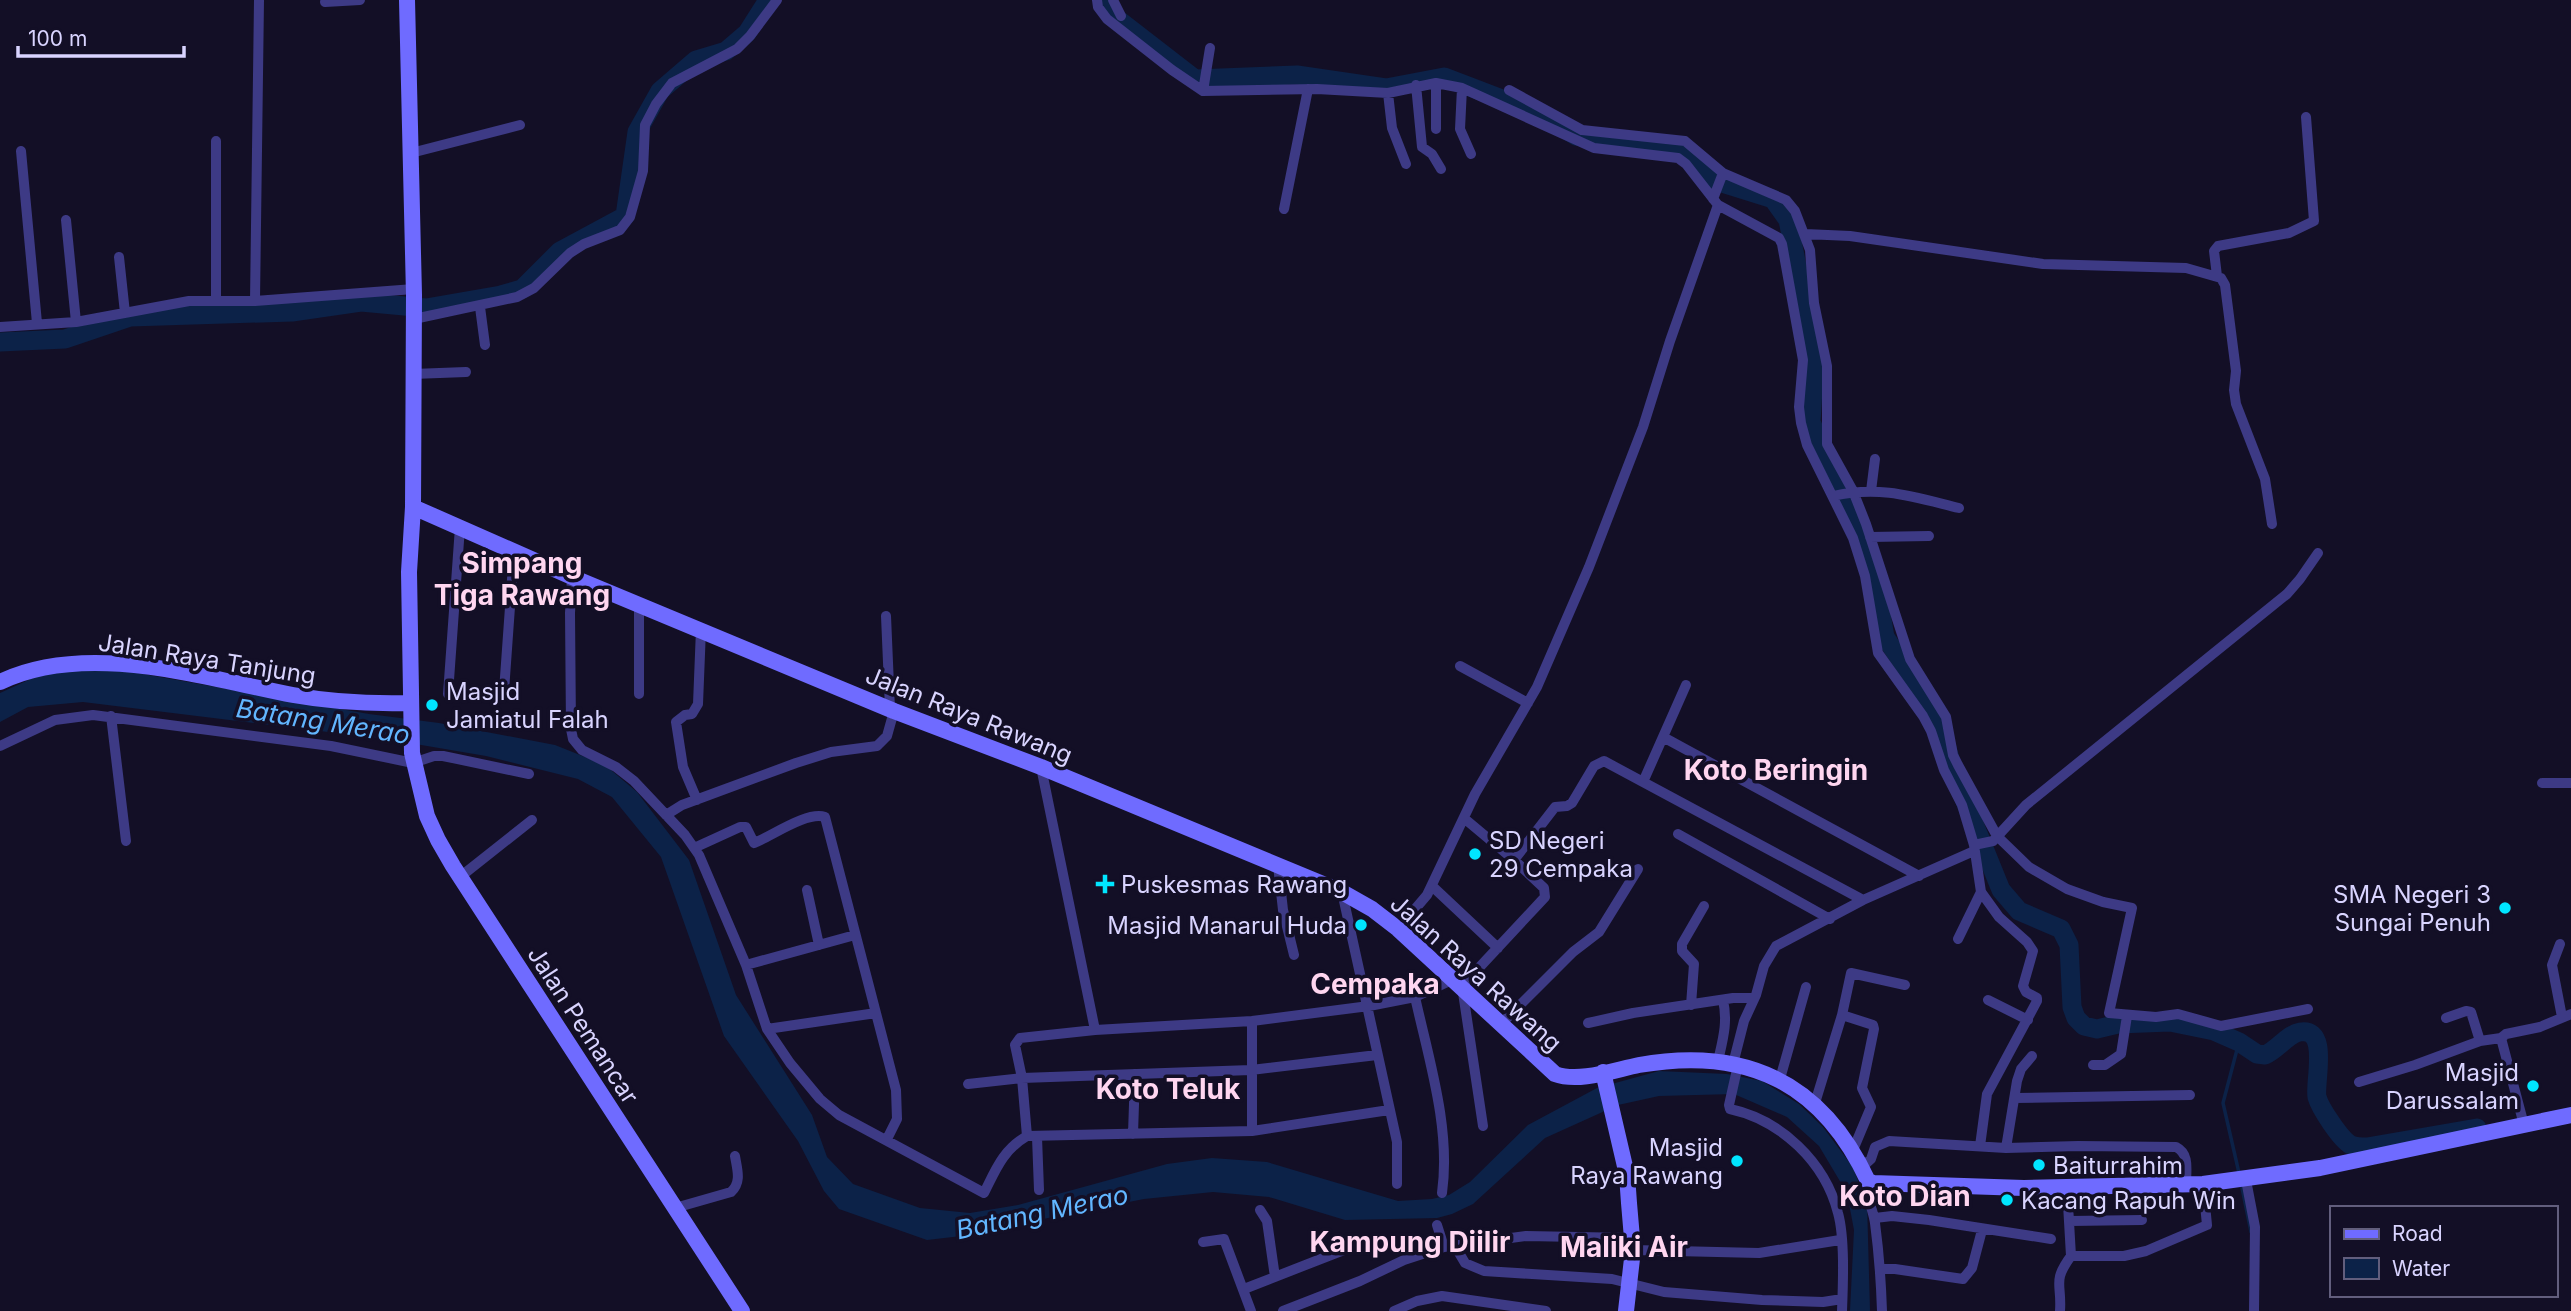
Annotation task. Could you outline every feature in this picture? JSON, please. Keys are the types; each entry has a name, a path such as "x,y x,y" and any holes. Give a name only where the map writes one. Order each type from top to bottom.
{"main road":[{"name":"Jalan Pemancar","path":"407,0 414,292 413,507 409,572 412,758 427,816 460,877 742,1311"},
{"name":"Jalan Raya Rawang","path":"413,507 572,577 892,710 1041,766 1342,892 1372,909 1398,929 1555,1074 1572,1077 1604,1076 1657,1062 1693,1060 1731,1066 1780,1079 1815,1103 1836,1125 1865,1174"},
{"name":"Jalan Raya Tanjung","path":"0,682 43,668 86,663 134,666 332,701 410,708"},
{"path":"1604,1076 1627,1175 1633,1245 1626,1311"},
{"path":"1865,1174 1873,1183 2067,1187 2203,1184 2320,1168 2523,1120 2571,1115"}],"street":[{"path":"256,301 259,0"},
{"path":"325,2 360,0"},
{"path":"414,316 480,307 517,297 534,288 584,243 614,234 625,226 643,171 645,125 656,104 672,83 737,48 755,31 777,0"},
{"path":"1097,0 1098,7 1107,19 1172,70 1204,84 1388,93 1416,85 1436,83 1462,89 1594,149 1678,158 1715,200 1775,234 1782,244 1803,360 1799,407 1801,423 1807,445 1836,495 1866,576 1878,653 1925,715 1944,770 1962,805 1975,847 1981,892 1999,916 2033,951 2023,986 2026,992 2037,998 2028,1020 1987,1094 1980,1146"},
{"path":"1113,0 1121,16"},
{"path":"1204,84 1210,48"},
{"path":"1436,83 1436,129"},
{"path":"1416,85 1422,147 1432,155 1441,169"},
{"path":"1284,209 1308,89"},
{"path":"1462,89 1460,129 1471,154"},
{"path":"1509,90 1582,130 1685,141 1722,174 1786,200 1795,211 1810,250 1814,303 1827,366 1827,444 1852,491 1870,537 1910,659 1946,716 1953,755 1995,838 2046,878 2083,895 2132,908 2109,1013 2127,1022 2178,1014 2221,1026 2308,1009"},
{"path":"1388,93 1392,128 1406,164"},
{"path":"2217,275 2214,251 2218,246 2288,233 2313,222 2306,117"},
{"path":"411,153 520,125"},
{"path":"216,141 216,301"},
{"path":"20,151 37,323"},
{"path":"1398,929 1432,886 1475,794 1528,703 1589,567 1643,428 1722,174"},
{"path":"66,220 76,322"},
{"path":"1805,234 1850,236 2043,264 2186,268 2217,275 2225,285 2236,372 2236,404 2242,426 2265,479 2272,524"},
{"path":"119,257 125,313"},
{"path":"0,327 76,322 189,301 256,301 414,292"},
{"path":"480,307 485,345"},
{"path":"413,374 466,372"},
{"path":"1871,491 1874,459"},
{"path":"1836,495 1852,491 1896,492 1959,508"},
{"path":"448,694 460,527"},
{"path":"1870,537 1929,536"},
{"path":"504,691 514,551"},
{"path":"1731,1066 1764,966 1776,946 1863,900 1995,838 2026,805 2287,594 2318,553"},
{"path":"572,577 570,613 573,739 582,750 626,774 699,855 746,965 767,1029 790,1063 820,1099 839,1115 984,1193 1001,1158 1015,1143 1032,1136 1252,1131 1389,1111"},
{"path":"639,603 639,694"},
{"path":"666,816 697,800 785,766 831,752 877,746 887,736 892,710 886,616"},
{"path":"697,800 683,767 676,722 679,717 692,714 698,704 701,629"},
{"path":"1460,666 1528,703"},
{"path":"1643,782 1686,685"},
{"path":"1925,715 1939,706"},
{"path":"0,746 55,720 73,715 111,716 412,758 443,756 529,774"},
{"path":"111,716 125,841"},
{"path":"1662,737 1919,876"},
{"path":"1514,860 1555,807 1572,803 1598,762 1604,761 1863,900"},
{"path":"1041,766 1095,1030"},
{"path":"2542,783 2571,783"},
{"path":"694,848 740,827 746,827 752,842 757,842 776,831 822,815 828,821 896,1090 897,1119 887,1139"},
{"path":"1039,1190 1015,1045 1020,1038 1095,1030 1252,1021 1369,1006 1415,997 1458,983 1498,948 1545,897 1546,892 1514,860 1465,819"},
{"path":"460,877 532,820"},
{"path":"1678,834 1830,919"},
{"path":"1278,865 1283,911 1294,955"},
{"path":"1500,1025 1573,952 1599,932 1638,869"},
{"path":"1432,886 1498,948"},
{"path":"807,890 819,945"},
{"path":"1342,892 1397,1142 1397,1184"},
{"path":"1958,939 1981,892"},
{"path":"1691,1005 1694,964 1682,951 1682,944 1704,906"},
{"path":"746,965 855,934"},
{"path":"2359,1082 2480,1041 2540,1027 2567,1015 2552,965 2560,944"},
{"path":"1815,1103 1842,1016 1851,973 1905,985"},
{"path":"1458,983 1483,1126"},
{"path":"1780,1079 1806,987"},
{"path":"1415,997 1438,1107 1445,1165 1442,1193"},
{"path":"1588,1023 1633,1013 1753,998"},
{"path":"1723,1000 1731,1066 1730,1109 1756,1116 1798,1144 1834,1198 1839,1216 1842,1311"},
{"path":"1988,1000 2028,1020"},
{"path":"2446,1018 2466,1011 2471,1012 2480,1041"},
{"path":"767,1029 876,1013"},
{"path":"1842,1016 1873,1025 1874,1029 1861,1088 1871,1107 1853,1150"},
{"path":"1252,1021 1252,1131"},
{"path":"2093,1065 2105,1065 2120,1054 2127,1022"},
{"path":"2501,1038 2523,1120"},
{"path":"968,1084 1022,1078 1251,1070 1377,1055"},
{"path":"2006,1148 2021,1069 2032,1056"},
{"path":"1133,1134 1135,1074"},
{"path":"2015,1098 2190,1095"},
{"path":"1882,1311 1881,1269 1875,1218 1865,1174 1875,1147 1889,1141 2006,1148 2176,1147 2182,1150 2186,1157 2186,1184"},
{"path":"675,1208 731,1192 736,1188 738,1177 735,1156"},
{"path":"2246,1180 2255,1227 2254,1311"},
{"path":"2071,1256 2124,1256 2146,1251 2207,1225 2203,1184"},
{"path":"2060,1311 2058,1287 2061,1269 2071,1256 2067,1187"},
{"path":"1260,1210 1267,1221 1275,1276"},
{"path":"1875,1218 1905,1218 2051,1239"},
{"path":"2070,1221 2142,1220"},
{"path":"1437,1225 1465,1263 1484,1271 1612,1279 1664,1292 1762,1300 1823,1302 1842,1298"},
{"path":"1881,1269 1895,1269 1953,1280 1963,1279 1972,1268 1982,1230"},
{"path":"1283,1311 1404,1260 1450,1246 1527,1236 1759,1253 1840,1240"},
{"path":"1203,1242 1224,1239 1251,1311"},
{"path":"1244,1289 1349,1248"},
{"path":"1394,1311 1417,1301 1442,1296 1546,1311"}],"water":[{"name":"Batang Merao","path":"115,669 555,745 605,765 637,792 689,860 736,995 812,1115 827,1157 853,1184 920,1208 970,1213 1018,1205 1167,1164 1212,1158 1267,1162 1398,1201 1432,1199 1449,1195 1470,1182 1528,1125 1597,1088 1659,1071 1727,1074 1762,1081 1799,1104 1823,1127 1852,1166 1867,1202 1870,1311 1850,1311 1854,1230 1847,1193 1819,1146 1787,1117 1734,1094 1659,1096 1618,1105 1545,1138 1473,1204 1437,1218 1345,1220 1269,1197 1213,1192 1144,1199 1043,1219 996,1232 927,1240 839,1209 824,1191 798,1141 724,1036 661,857 612,797 578,779 486,756 386,739 83,702 28,707 0,722 0,693 37,676 69,670"}],"waterway":[{"path":"0,342 65,339 130,317 292,312 361,302 426,308 522,289 560,251 625,216 637,132 660,91 696,60 726,51 747,33 768,0"},
{"path":"1108,0 1111,14 1195,79 1297,75 1386,88 1444,77 1541,114 1576,136 1681,151 1709,179 1773,199 1788,220 1815,359 1811,422 1873,567 1885,637 1937,714 1956,779 2001,890 2019,911 2061,929 2069,945 2072,1007 2076,1018 2084,1026 2097,1029 2118,1024 2170,1022 2214,1031 2257,1054 2265,1055 2296,1033 2309,1033 2315,1038 2318,1047 2317,1097 2337,1131 2353,1146 2367,1147 2477,1128"},
{"path":"2239,1042 2223,1103 2239,1173"},
{"path":"2242,1188 2251,1232"}],"place":[{"name":"Masjid Jamiatul Falah","path":"432,705"},
{"name":"SD Negeri 29 Cempaka","path":"1475,854"},
{"name":"Puskesmas Rawang","path":"1105,884"},
{"name":"SMA Negeri 3 Sungai Penuh","path":"2505,908"},
{"name":"Masjid Manarul Huda","path":"1361,925"},
{"name":"Masjid Darussalam","path":"2533,1086"},
{"name":"Masjid Raya Rawang","path":"1737,1161"},
{"name":"Baiturrahim","path":"2039,1165"},
{"name":"Kacang Rapuh Win","path":"2007,1200"}],"district":[{"name":"Simpang Tiga Rawang","path":"522,579"},
{"name":"Koto Beringin","path":"1776,770"},
{"name":"Cempaka","path":"1375,984"},
{"name":"Koto Teluk","path":"1168,1089"},
{"name":"Koto Dian","path":"1905,1196"},
{"name":"Kampung Diilir","path":"1410,1242"},
{"name":"Maliki Air","path":"1624,1247"}]}
